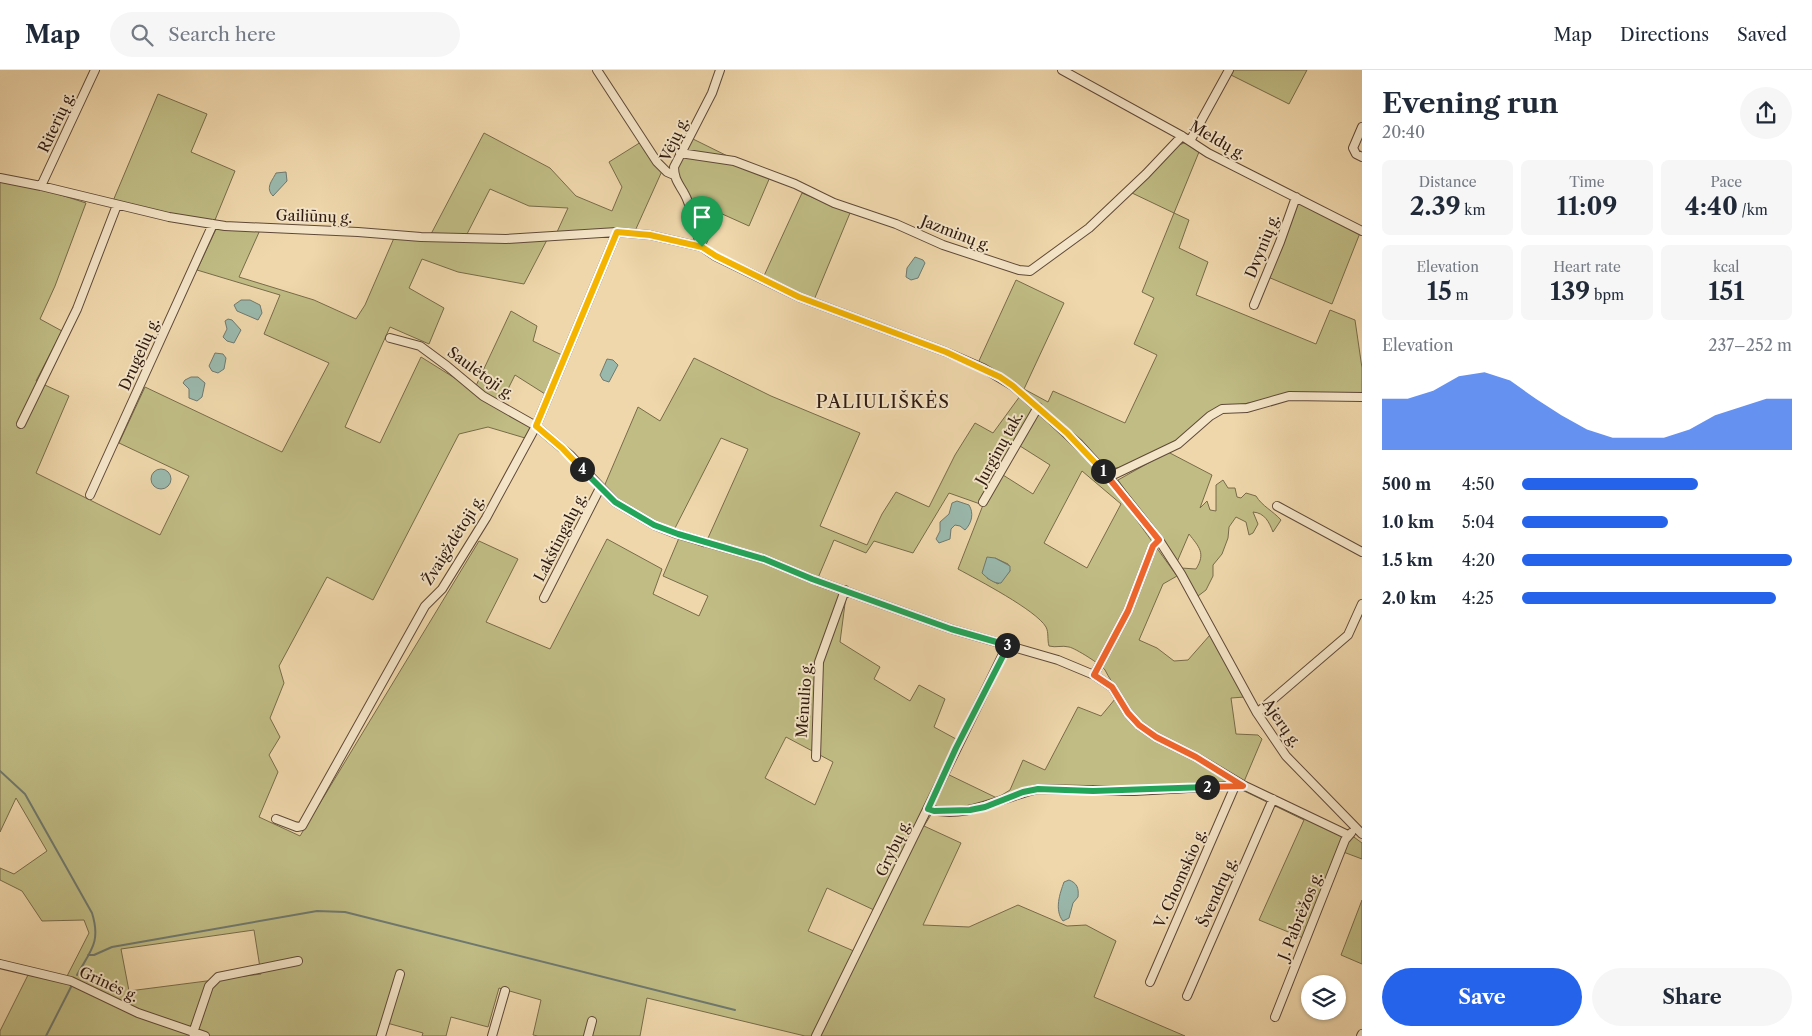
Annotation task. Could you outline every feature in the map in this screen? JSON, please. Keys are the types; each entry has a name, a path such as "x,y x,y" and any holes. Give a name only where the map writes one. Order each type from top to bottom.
{"street":[{"name":"Riterių g.","path":"41,186 95,70"},
{"path":"597,70 657,162 667,172 674,174"},
{"name":"Vėjų g.","path":"702,247 696,233 690,205 674,174 674,167 712,93 720,70"},
{"name":"Meldų g.","path":"1064,70 1182,136 1208,153 1362,230"},
{"path":"1190,141 1228,70"},
{"path":"1362,127 1353,148 1354,152 1362,157"},
{"name":"Jazminų g.","path":"680,153 734,161 795,184 834,203 896,224 943,245 1018,270 1030,271 1089,228 1146,174 1182,136"},
{"name":"Gailiūnų g.","path":"0,178 41,186 116,205 213,224 421,237 498,238 617,232 650,235 702,247 716,256 799,297 946,352 983,368 1013,386 1038,407"},
{"name":"Dvynių g.","path":"1254,305 1296,197"},
{"path":"21,424 77,309 116,205"},
{"name":"Drugelių g.","path":"90,495 213,224"},
{"name":"Žvaigždėtoji g.","path":"276,819 297,827 302,826 425,606 442,589 486,518 536,426 617,232"},
{"name":"Saulėtoji g.","path":"390,338 420,346 483,396 536,426 570,455 600,488 622,506 654,525 678,534 764,559 812,579 951,629 1058,660 1094,675 1112,687 1128,713 1139,725 1156,737 1196,757 1239,786"},
{"path":"1109,477 1178,444 1210,416 1222,409 1247,408 1289,396 1362,397"},
{"name":"Ajerų g.","path":"1038,407 1079,444 1109,477 1159,540 1202,610 1257,713 1286,756 1359,831"},
{"name":"Jurginų tak.","path":"983,502 1038,407"},
{"name":"Lakštingalų g.","path":"544,598 600,488"},
{"path":"1277,506 1362,552"},
{"path":"1094,675 1128,611 1153,546 1159,540"},
{"name":"Mėnulio g.","path":"816,757 819,662 845,590"},
{"path":"1257,713 1348,635 1362,604"},
{"name":"Grybų g.","path":"816,1036 1007,646"},
{"path":"928,809 934,811 970,810 985,807 1023,792 1038,789 1134,790 1239,786 1348,835"},
{"name":"V. Chomskio g.","path":"1150,982 1239,786"},
{"name":"Švendrų g.","path":"1187,996 1273,800"},
{"name":"J. Pabrėžos g.","path":"1275,1017 1348,835 1359,831"},
{"path":"193,1032 209,986 218,977 298,960"},
{"name":"Grinės g.","path":"0,964 71,980 138,1013 205,1036"},
{"path":"381,1036 400,974"},
{"path":"492,1036 505,991"},
{"path":"588,1036 592,1022"}],"shaded area":[{"path":"1231,70 1307,70 1289,104 1229,74"},
{"path":"158,94 207,114 191,152 235,171 215,220 182,217 113,201"},
{"path":"484,133 550,168 576,196 612,211 622,187 609,162 641,142 662,171 635,231 557,232 568,208 529,206 490,189 467,234 431,234"},
{"path":"691,138 770,177 749,226 720,213 705,247 695,205 677,173 678,163"},
{"path":"1184,143 1199,152 1174,213 1132,193 1179,145"},
{"path":"286,172 287,181 273,196 269,187 276,173"},
{"path":"0,180 36,187 86,203 55,286 40,319 62,331 36,381 69,396 36,473 160,535 189,476 119,443 145,387 282,452 329,363 264,334 280,295 197,270 217,227 260,230 239,277 314,300 356,319 365,305 394,238 548,238 524,284 458,272 422,259 409,288 444,308 429,344 390,327 345,427 380,443 421,357 474,390 511,311 537,326 533,341 562,355 545,394 515,375 499,407 531,427 525,438 488,427 459,434 373,600 327,577 279,666 284,683 270,718 280,737 269,755 278,772 259,817 300,836 479,541 518,559 486,622 550,649 607,539 662,569 653,594 699,616 708,596 663,576 679,538 704,547 748,449 721,438 674,530 639,514 603,489 638,407 660,421 694,358 771,396 860,433 820,526 867,545 882,514 896,492 929,507 955,455 975,423 993,433 1020,396 1107,479 1177,576 1163,584 1139,640 1157,648 1174,661 1188,660 1210,635 1245,697 1231,698 1236,734 1258,735 1262,739 1243,784 1343,829 1362,843 1362,859 1338,850 1303,938 1259,920 1304,820 1242,790 1130,795 1034,792 975,813 932,813 924,826 961,843 923,925 969,927 1018,905 1067,926 1086,925 1116,941 1094,997 1185,1036 805,1036 647,998 640,1036 538,1036 533,1035 541,1000 499,988 488,1027 451,1017 446,1036 422,1036 423,1033 387,1023 383,1036 0,1036 0,1031 28,975 64,982 89,933 84,920 42,921 22,891 0,880 0,868 14,874 47,851 16,798 0,832","holes":["1020,446 1050,465 1033,494 1003,475","1082,471 1121,504 1087,568 1044,543","949,493 983,505 958,569 1031,612 1046,627 1049,646 1072,648 1099,664 1120,693 1101,716 1078,707 1045,770 1023,760 1010,790 997,798 941,771 956,739 934,727 945,699 919,685 910,701 874,679 880,667 840,642 846,596 815,585 834,540 866,553 874,541 913,553","995,558 1008,564 1010,571 998,584 987,578","786,737 833,762 815,805 765,778","827,888 874,910 856,952 808,931","254,930 261,974 129,991 121,949"]},
{"path":"802,193 850,213 814,300 763,278"},
{"path":"1298,200 1360,233 1332,304 1268,277"},
{"path":"1174,213 1189,220 1179,248 1208,262 1196,295 1316,344 1330,310 1355,320 1362,368 1362,396 1308,393 1225,407 1178,441 1130,465 1107,470 1075,436 978,363 1016,280 1064,303 1024,389 1048,402 1053,391 1125,423 1157,355 1134,344 1154,298 1142,292"},
{"path":"915,257 923,260 925,263 918,278 911,280 906,277 907,268"},
{"path":"241,300 250,300 260,305 262,313 258,320 237,311 234,305"},
{"path":"228,319 232,320 241,330 234,343 227,341 223,337 227,329 225,321"},
{"path":"215,353 223,354 226,358 224,369 218,373 212,371 209,366"},
{"path":"607,359 613,360 618,365 609,382 603,380 600,375"},
{"path":"191,377 198,377 205,383 202,397 197,401 189,398 189,389 183,383"},
{"path":"1168,452 1212,475 1200,508 1207,501 1210,510 1216,511 1216,485 1223,480 1228,488 1235,488 1237,497 1241,498 1246,493 1256,496 1261,503 1281,520 1273,532 1264,516 1253,512 1258,524 1253,533 1249,535 1246,522 1236,517 1229,527 1228,538 1222,554 1213,565 1213,576 1206,590 1198,596 1181,568 1196,569 1201,559 1201,554 1196,543 1189,534 1177,562 1118,480"},
{"path":"161,469 168,472 171,479 168,486 161,489 154,486 151,479 154,472"},
{"path":"957,501 969,505 972,515 971,521 965,530 955,525 951,529 950,539 939,543 936,539 940,531 940,522 949,514 952,503"},
{"path":"987,557 995,558 1010,566 1010,571 1001,583 993,582 982,573"},
{"path":"1069,880 1077,886 1078,897 1073,903 1069,918 1063,921 1058,907 1064,882"},
{"path":"1362,900 1362,964 1341,955"}],"waterway":[{"path":"0,771 25,794 92,913 95,923 95,939 77,975"},
{"path":"88,955 94,955 112,947 317,911 345,912 735,1010"},
{"path":"46,1036 72,985"}],"district":[{"name":"PALIULIŠKĖS","path":"883,402"}],"route":[{"path":"617,232 650,235 698,248 702,247 708,252 799,297 946,352 983,368 1013,386 1079,444 1109,477 1159,540 1153,546 1128,611 1094,675 1112,687 1128,713 1139,725 1156,737 1196,757 1243,786 1093,791 1038,789 1023,792 985,807 970,810 934,811 928,809 1007,646 951,629 812,579 764,559 678,534 654,525 615,502 570,455 536,426 564,355 617,232"}]}
